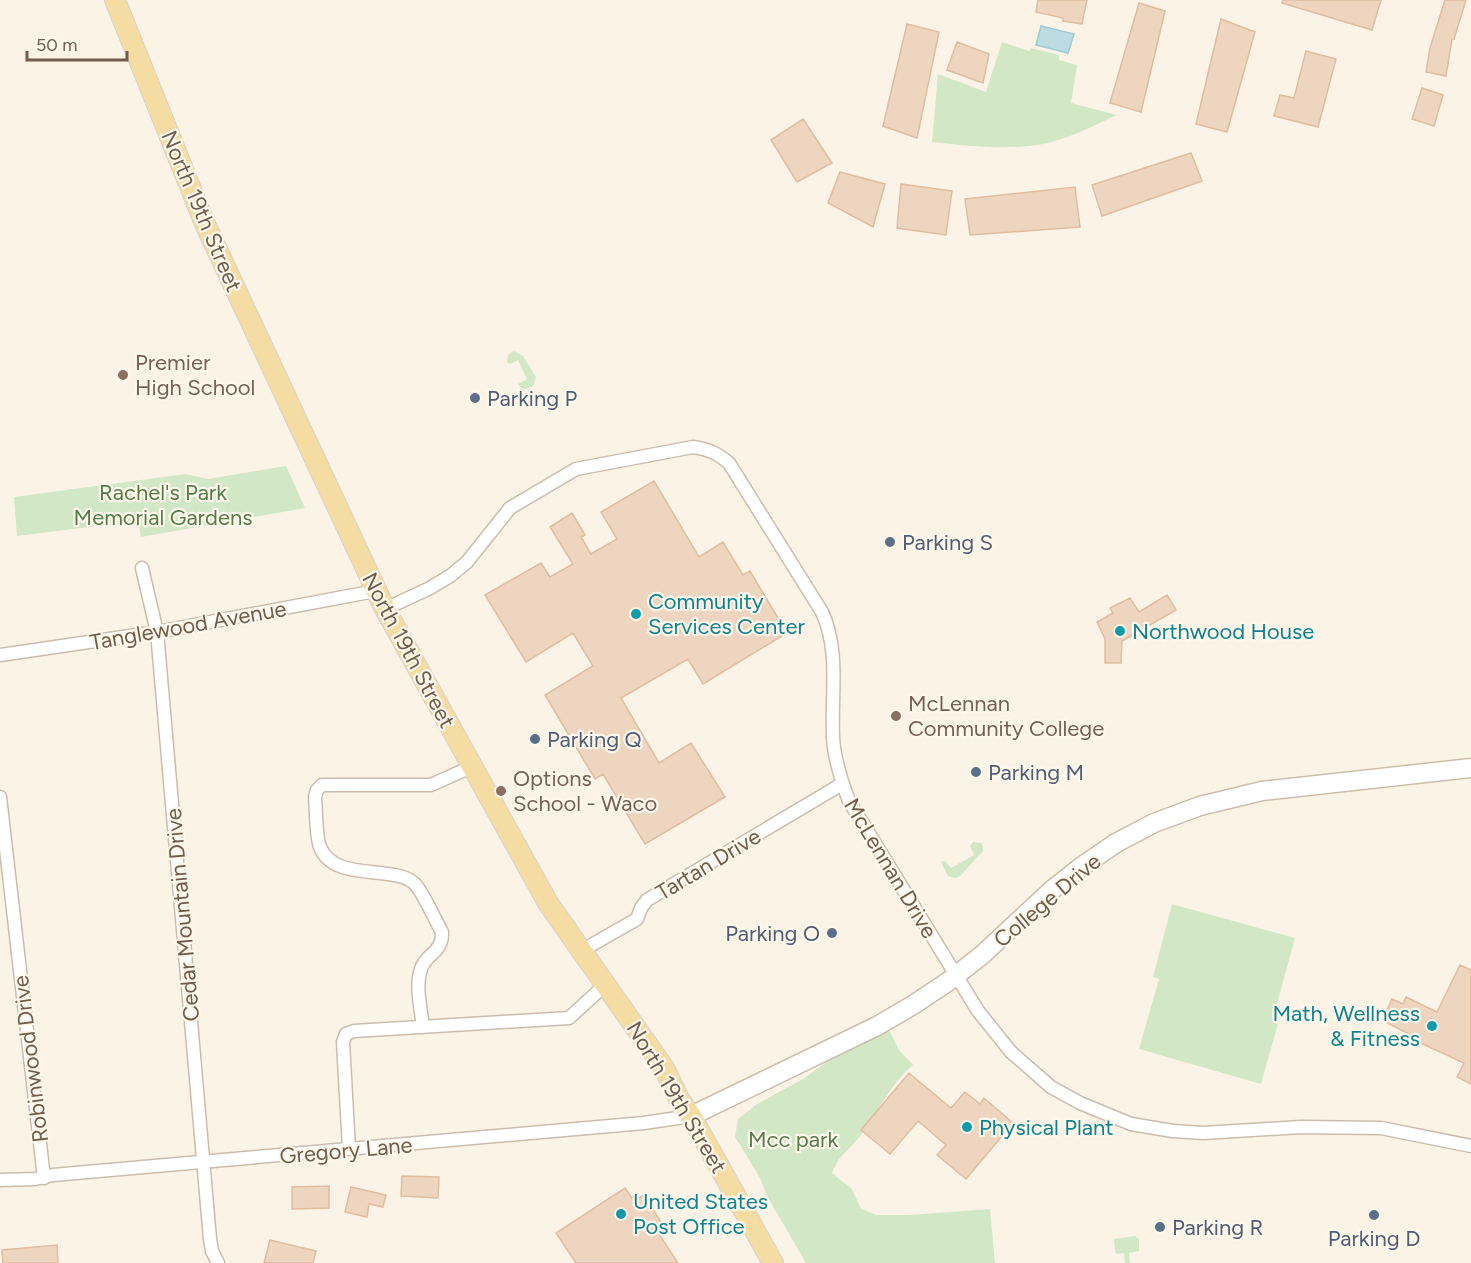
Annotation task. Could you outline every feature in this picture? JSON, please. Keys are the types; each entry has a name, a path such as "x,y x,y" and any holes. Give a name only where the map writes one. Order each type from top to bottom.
{"main road":[{"name":"North 19th Street","path":"114,0 205,224 375,591 548,903 664,1068 679,1099 691,1116 773,1263"}],"street":[{"name":"McLennan Drive","path":"385,609 450,576 467,562 510,508 576,469 693,447 708,449 719,454 729,463 822,612 829,627 833,668 834,750 842,784 849,801 978,1011 1011,1052 1051,1087 1080,1103 1131,1124 1203,1133 1301,1127 1381,1128 1471,1146"},
{"name":"Cedar Mountain Drive","path":"142,568 157,633 210,1239 212,1251 218,1263"},
{"name":"Tanglewood Avenue","path":"0,655 157,633 375,591"},
{"path":"423,1027 419,986 421,967 440,947 443,940 442,932 414,884 400,876 352,871 329,860 320,847 315,797 322,785 431,785 471,767"},
{"name":"College Drive","path":"691,1116 877,1026 913,1005 956,975 1006,935 1053,889 1081,867 1116,843 1166,818 1200,806 1262,792 1471,768"},
{"name":"Tartan Drive","path":"581,951 638,919 647,900 842,784"},
{"name":"Robinwood Drive","path":"0,798 44,1178"},
{"path":"349,1149 343,1042 346,1034 354,1031 569,1018 605,985"},
{"name":"Gregory Lane","path":"0,1180 44,1178 644,1123 691,1116"}],"green space":[{"path":"1002,42 1029,51 1031,48 1059,55 1059,60 1077,65 1071,103 1117,115 1066,138 1048,143 1019,147 990,147 932,142 938,74 986,92"},
{"path":"514,351 523,356 536,377 533,386 523,390 518,384 527,379 518,360 510,364 507,362 508,355"},
{"name":"Rachel's Park Memorial Gardens","path":"286,466 305,508 141,537 138,521 17,536 14,497 186,474 208,479"},
{"path":"973,842 981,843 983,851 960,876 955,878 948,876 941,862 945,861 951,868 974,855 970,846"},
{"path":"1172,904 1295,938 1275,1011 1281,1013 1261,1084 1139,1049 1159,979 1153,977"},
{"name":"Mcc park","path":"887,1026 899,1050 913,1065 897,1081 864,1131 840,1158 832,1173 852,1189 861,1209 877,1215 990,1209 995,1263 806,1263 735,1137 738,1119 757,1104 803,1079 829,1060"},
{"path":"1135,1236 1139,1239 1139,1251 1129,1253 1130,1263 1125,1263 1124,1253 1115,1252 1114,1239"}],"water":[{"path":"1041,26 1074,34 1068,53 1036,45"}],"building":[{"path":"1038,0 1087,0 1082,24 1063,21 1063,18 1036,12"},
{"path":"1283,0 1381,0 1372,30 1282,3"},
{"path":"1445,0 1466,0 1454,39 1452,39 1446,76 1426,72 1430,48"},
{"path":"1139,3 1165,11 1141,112 1110,103"},
{"path":"1221,19 1255,32 1227,132 1196,124"},
{"path":"907,24 939,32 917,138 883,126"},
{"path":"957,42 989,54 983,83 947,70"},
{"path":"1306,51 1336,59 1318,127 1274,116 1280,95 1294,98"},
{"path":"1422,88 1443,95 1434,126 1412,119"},
{"path":"803,119 832,163 797,182 771,140"},
{"path":"1191,153 1202,181 1102,216 1092,185"},
{"path":"840,172 885,184 873,227 828,203"},
{"path":"901,184 952,191 946,235 897,228"},
{"path":"1075,187 1080,227 970,235 965,199"},
{"name":"Community Services Center","path":"654,481 699,557 723,542 743,575 750,571 787,633 703,684 688,659 621,698 659,763 691,743 725,797 645,844 603,774 595,779 545,695 593,666 573,633 526,662 485,595 541,563 550,577 573,564 550,527 572,513 585,535 581,537 591,554 617,539 601,512"},
{"name":"Northwood House","path":"1167,595 1176,610 1122,641 1121,663 1105,663 1105,639 1097,622 1113,613 1110,608 1130,598 1139,612"},
{"name":"Math, Wellness & Fitness","path":"1460,965 1471,970 1471,1084 1457,1077 1464,1063 1412,1039 1413,1036 1385,1022 1392,999 1403,1004 1406,997 1437,1012"},
{"name":"Physical Plant","path":"909,1073 951,1108 965,1092 980,1104 984,1098 1013,1123 966,1179 937,1155 946,1145 918,1121 890,1154 861,1130"},
{"path":"402,1176 439,1177 438,1198 401,1196"},
{"path":"329,1186 329,1208 292,1209 292,1187"},
{"path":"351,1187 386,1195 383,1207 369,1204 367,1217 345,1212"},
{"name":"United States Post Office","path":"625,1188 634,1201 644,1195 664,1227 657,1231 678,1263 576,1263 556,1233"},
{"path":"270,1240 316,1251 313,1263 264,1263"},
{"path":"57,1245 58,1263 3,1263 2,1250"}],"place":[{"name":"Premier High School","path":"123,375"},
{"name":"Parking P","path":"475,398"},
{"name":"Parking S","path":"890,542"},
{"name":"Community Services Center","path":"636,614"},
{"name":"Northwood House","path":"1120,631"},
{"name":"McLennan Community College","path":"896,716"},
{"name":"Parking Q","path":"535,739"},
{"name":"Parking M","path":"976,772"},
{"name":"Options School - Waco","path":"501,791"},
{"name":"Parking O","path":"832,933"},
{"name":"Math, Wellness & Fitness","path":"1432,1026"},
{"name":"Physical Plant","path":"967,1127"},
{"name":"United States Post Office","path":"621,1214"},
{"name":"Parking D","path":"1374,1215"},
{"name":"Parking R","path":"1160,1227"}]}
